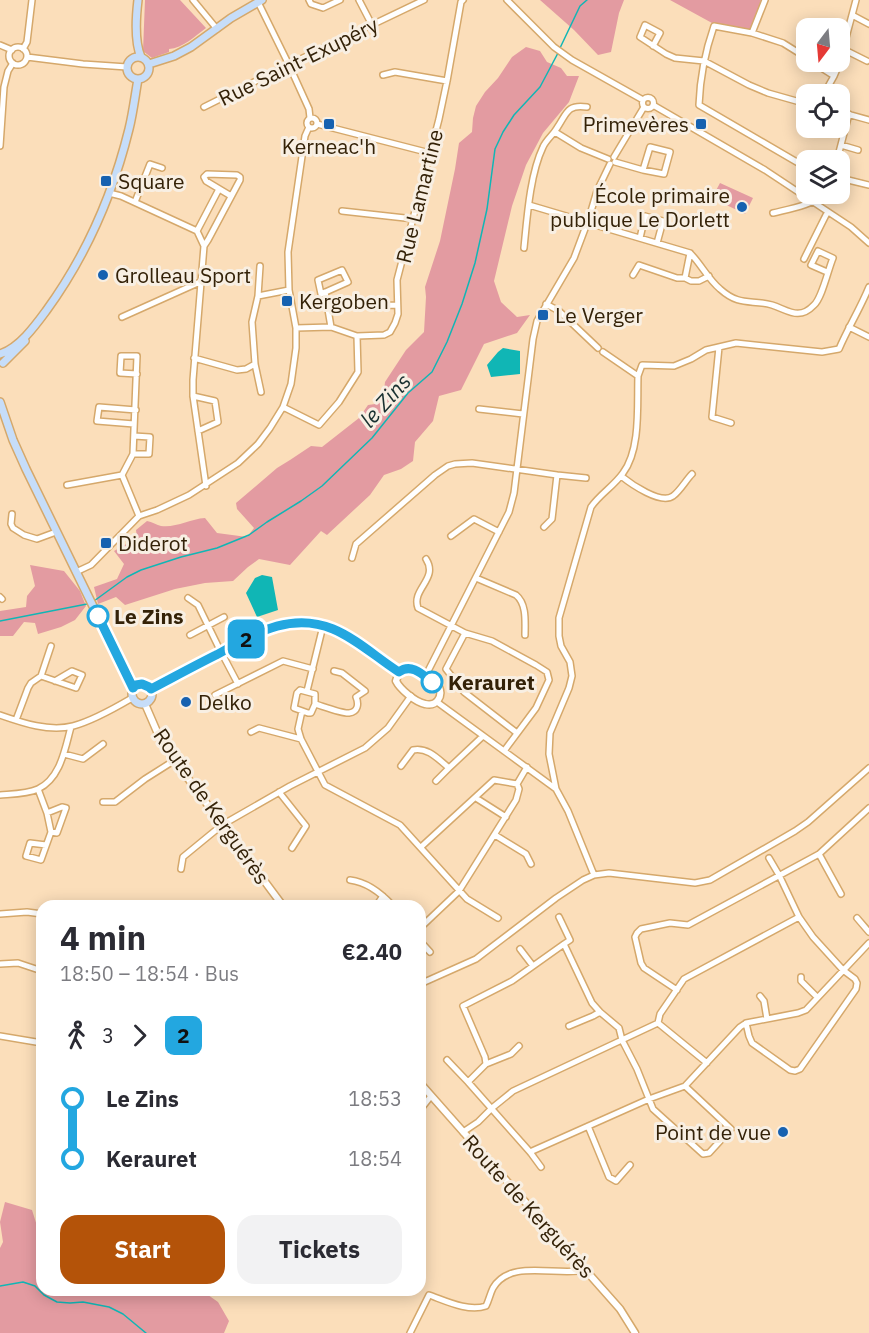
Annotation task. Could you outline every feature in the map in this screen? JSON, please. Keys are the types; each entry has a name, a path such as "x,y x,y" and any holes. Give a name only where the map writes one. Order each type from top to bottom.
{"main road":[{"path":"137,0 138,57"},
{"path":"149,64 174,56 190,47 260,1"},
{"path":"138,57 149,64 144,78 138,80 130,76 127,68 128,62 138,57"},
{"path":"3,363 0,354 11,349 38,322 62,289 94,233 119,165 138,80"},
{"path":"1,371 3,363 28,338 38,322"},
{"path":"0,402 22,460 133,688"},
{"path":"142,684 151,689 152,696 145,704 139,704 132,698 131,693 136,685 142,684"}],"street":[{"path":"23,49 27,42 32,0"},
{"path":"193,0 217,29"},
{"path":"309,0 311,4 323,8 339,0"},
{"path":"359,0 372,25"},
{"name":"Rue Saint-Exupéry","path":"204,107 424,0"},
{"name":"Rue Lamartine","path":"331,327 357,336 384,335 390,332 395,323 398,314 397,280 447,81 463,0"},
{"path":"507,0 554,47 572,60 643,100"},
{"path":"752,33 765,0"},
{"path":"850,23 856,0"},
{"path":"76,572 91,565 139,516 168,505 206,486 238,463 258,444 270,428 283,407 291,384 296,328 289,290 288,252 305,136 309,128 307,123 310,118 309,110 290,64 260,1"},
{"path":"852,15 869,24"},
{"path":"796,51 783,43 752,33 714,26 706,49 699,90 699,105 796,162"},
{"path":"0,45 12,50 23,49 26,52 25,62 21,65 13,63"},
{"path":"653,46 675,58 704,61 749,85 796,101"},
{"path":"12,50 10,55 13,63"},
{"path":"850,53 867,61"},
{"path":"27,57 127,68"},
{"path":"0,146 2,86 13,63"},
{"path":"383,75 395,72 447,81"},
{"path":"828,72 834,76"},
{"path":"830,84 836,72"},
{"path":"643,100 647,97 651,98 653,105"},
{"path":"425,677 509,512 514,493 537,321 574,258 597,191 612,160 644,107 643,100"},
{"path":"524,248 529,205 538,160 544,144 555,132 569,109 577,105 587,107"},
{"path":"644,107 650,108 653,105"},
{"path":"653,105 796,190"},
{"path":"850,114 869,120"},
{"path":"310,118 314,118 317,124 430,153"},
{"path":"309,128 314,128 317,124"},
{"path":"555,132 612,160 643,170 664,174 670,152 650,147 643,170"},
{"path":"840,150 843,138"},
{"path":"841,145 858,150"},
{"path":"135,202 150,164 162,168"},
{"path":"206,486 193,396 200,282 204,246 240,180 240,177 207,174 204,177 206,181 231,196"},
{"path":"850,180 869,185"},
{"path":"197,231 219,189"},
{"path":"109,193 135,202 197,231 204,246"},
{"path":"773,213 805,204"},
{"path":"816,204 851,227 869,243"},
{"path":"529,205 690,254 719,288 738,301 771,305 791,313 805,312 816,304 827,272"},
{"path":"342,211 414,219"},
{"path":"804,259 826,215"},
{"path":"640,238 645,216 654,218 663,221 657,243"},
{"path":"685,278 690,254"},
{"path":"633,275 639,265 691,281 699,281 709,276"},
{"path":"260,266 258,297 252,322 255,364 261,392"},
{"path":"342,270 348,282 325,292 321,294 318,280 342,270"},
{"path":"122,317 200,282"},
{"path":"594,875 568,811 556,789 549,754 549,738 570,688 572,676 570,662 561,646 559,618 591,507 621,476 631,458 635,442 638,376 642,365 674,366 706,350 736,343 822,352 839,349 869,287"},
{"path":"258,297 289,290"},
{"path":"296,328 331,327 325,292"},
{"path":"546,304 559,311 601,350 638,376"},
{"path":"375,306 397,305"},
{"path":"849,327 869,337"},
{"path":"283,407 319,425 339,402 358,372 357,336"},
{"path":"719,347 712,417 731,423"},
{"path":"122,475 133,454 135,424 137,374 137,356 121,356 120,373 137,374"},
{"path":"194,358 237,370 246,369 255,364"},
{"path":"193,396 215,400 218,422 198,431"},
{"path":"135,410 99,407 98,414 98,421 135,424"},
{"path":"479,409 523,414"},
{"path":"133,454 149,454 150,436 134,436"},
{"path":"352,558 356,544 448,466 472,463 586,478"},
{"path":"621,476 636,487 663,499 672,497 692,474"},
{"path":"122,475 139,516"},
{"path":"67,485 122,475"},
{"path":"544,527 552,519 557,475"},
{"path":"12,514 13,528 24,535 37,539 56,532"},
{"path":"450,536 474,519 499,532"},
{"path":"426,559 430,572 417,598 418,608 465,633 492,641 547,672 549,681 536,708 504,751"},
{"path":"476,578 521,599 525,635"},
{"path":"188,598 198,605 238,684"},
{"path":"190,635 224,617"},
{"path":"151,689 264,629 290,623 332,628 346,635 399,672"},
{"path":"307,691 323,626"},
{"path":"465,633 446,669 464,692 517,733"},
{"path":"16,720 28,688 41,676 51,646"},
{"path":"215,695 283,661 312,669"},
{"path":"406,668 414,669 425,677 441,691 437,702 431,705 424,704 411,696 400,688 396,681 399,672 406,668"},
{"path":"41,676 55,681 76,688 82,675 72,671 55,681"},
{"path":"315,704 349,713 357,707 356,697 365,691 342,673 334,671"},
{"path":"298,691 315,694 315,704 311,713 294,708 298,691"},
{"path":"181,869 183,857 222,825 279,792 365,748 379,738 411,696"},
{"path":"0,715 35,726 71,727 132,698"},
{"path":"437,702 556,789"},
{"name":"Route de Kerguérès","path":"145,704 158,734 175,760 278,900"},
{"path":"302,711 297,729 325,785 400,825 467,899 498,918"},
{"path":"0,795 38,789 53,777 64,754 71,727"},
{"path":"251,732 259,728 301,739"},
{"path":"436,782 483,736"},
{"path":"64,754 83,759 103,744"},
{"path":"401,766 413,750 419,749 426,750 449,768"},
{"path":"103,802 115,802 175,760"},
{"path":"426,922 459,891 516,801 519,789 517,784 527,767"},
{"path":"426,981 476,959 556,898 594,875 609,873 695,883 710,880 808,822 869,768"},
{"path":"421,848 494,780 517,784"},
{"path":"38,789 51,832 46,845"},
{"path":"279,792 306,826 292,848"},
{"path":"476,798 506,817"},
{"path":"47,813 62,807 66,808 57,833 51,832"},
{"path":"677,990 644,968 641,963 635,937 641,929 670,923 688,925 819,854 869,808"},
{"path":"495,835 526,854 531,864"},
{"path":"819,854 841,894"},
{"path":"746,1023 752,1043 790,1070 800,1070 856,989 857,983 813,937 799,917 769,858"},
{"path":"350,880 357,880 387,900"},
{"path":"380,900 383,896"},
{"path":"0,914 36,913"},
{"path":"486,1064 463,1006 512,981 570,940 559,917"},
{"path":"658,1023 660,1014 684,980 799,917"},
{"path":"857,918 869,932"},
{"path":"530,1152 649,1099 685,1086 746,1023 798,1014 806,1010 869,943"},
{"path":"564,944 592,1003 619,1028 622,1040 653,1109 702,1154 709,1153 731,1129 685,1086"},
{"path":"426,948 430,952"},
{"path":"520,949 533,966"},
{"path":"0,964 18,963 36,969"},
{"path":"801,977 801,981 818,997"},
{"path":"760,996 764,1001 767,1019"},
{"path":"568,1026 600,1012"},
{"path":"463,1132 513,1091 658,1023"},
{"path":"658,1023 707,1063"},
{"path":"0,1036 36,1042"},
{"path":"468,1082 486,1064 511,1054 519,1046"},
{"path":"447,1060 492,1108 541,1167"},
{"name":"Route de Kerguérès","path":"426,1090 620,1309 635,1333"},
{"path":"426,1102 431,1096"},
{"path":"588,1126 609,1177 616,1181 630,1166"},
{"path":"410,1333 429,1295 465,1307 479,1308 486,1306 494,1286 505,1276 517,1270 575,1273 585,1270"}],"shaded area":[{"path":"145,0 180,0 206,28 184,44 152,58 143,51"},
{"path":"540,0 624,0 611,52 598,55"},
{"path":"670,0 761,0 751,30 712,23"},
{"path":"526,47 540,51 547,62 561,68 567,76 579,76 569,102 543,133 526,165 512,206 494,281 501,302 517,317 530,315 517,333 484,344 461,390 439,396 433,421 415,442 413,461 401,469 384,475 370,495 327,535 321,531 290,565 259,559 233,581 205,583 175,589 125,605 116,597 98,604 94,587 117,579 124,564 114,551 137,538 136,530 147,521 167,526 205,518 217,533 247,537 254,528 237,509 236,503 277,468 311,446 322,447 359,418 368,405 375,404 384,391 385,382 406,350 424,332 425,287 440,241 459,143 472,132 476,106 485,92 512,57"},
{"path":"720,183 753,198 745,214 712,198"},
{"path":"30,565 64,571 80,591 86,606 75,620 61,627 38,634 35,623 24,622 13,636 0,636 0,611 26,607 27,596 35,586"},
{"path":"5,1202 32,1210 36,1223 36,1296 210,1296 218,1302 229,1321 224,1333 0,1333 0,1248 3,1242 0,1222"}],"water":[{"path":"503,348 520,351 520,374 491,377 487,365"},
{"path":"262,575 272,577 278,610 257,617 246,593 255,578"}],"waterway":[{"name":"le Zins","path":"560,48 580,6 587,0"},
{"name":"le Zins","path":"94,601 127,577 141,570 217,548 249,535 301,501 322,486 372,438 408,393 432,372 462,304 475,263 487,209 495,149 514,115 540,87 558,53"},
{"name":"le Zins","path":"0,621 87,604"},
{"path":"0,1286 23,1282 36,1287"},
{"path":"46,1296 57,1302 83,1302 109,1307 123,1314 146,1333"}],"bus line":[{"name":"2","path":"98,616 133,688 142,684 151,689 264,629 290,623 332,628 346,635 399,672 406,668 414,669 432,682"}],"place":[{"name":"Kerneac'h","path":"329,124"},
{"name":"Primevères","path":"701,124"},
{"name":"Square","path":"106,181"},
{"name":"École primaire publique Le Dorlett","path":"742,207"},
{"name":"Grolleau Sport","path":"103,275"},
{"name":"Kergoben","path":"287,301"},
{"name":"Le Verger","path":"543,315"},
{"name":"Diderot","path":"106,543"},
{"name":"Le Zins","path":"98,616"},
{"name":"Kerauret","path":"432,682"},
{"name":"Delko","path":"186,702"},
{"name":"Point de vue","path":"783,1132"}]}
